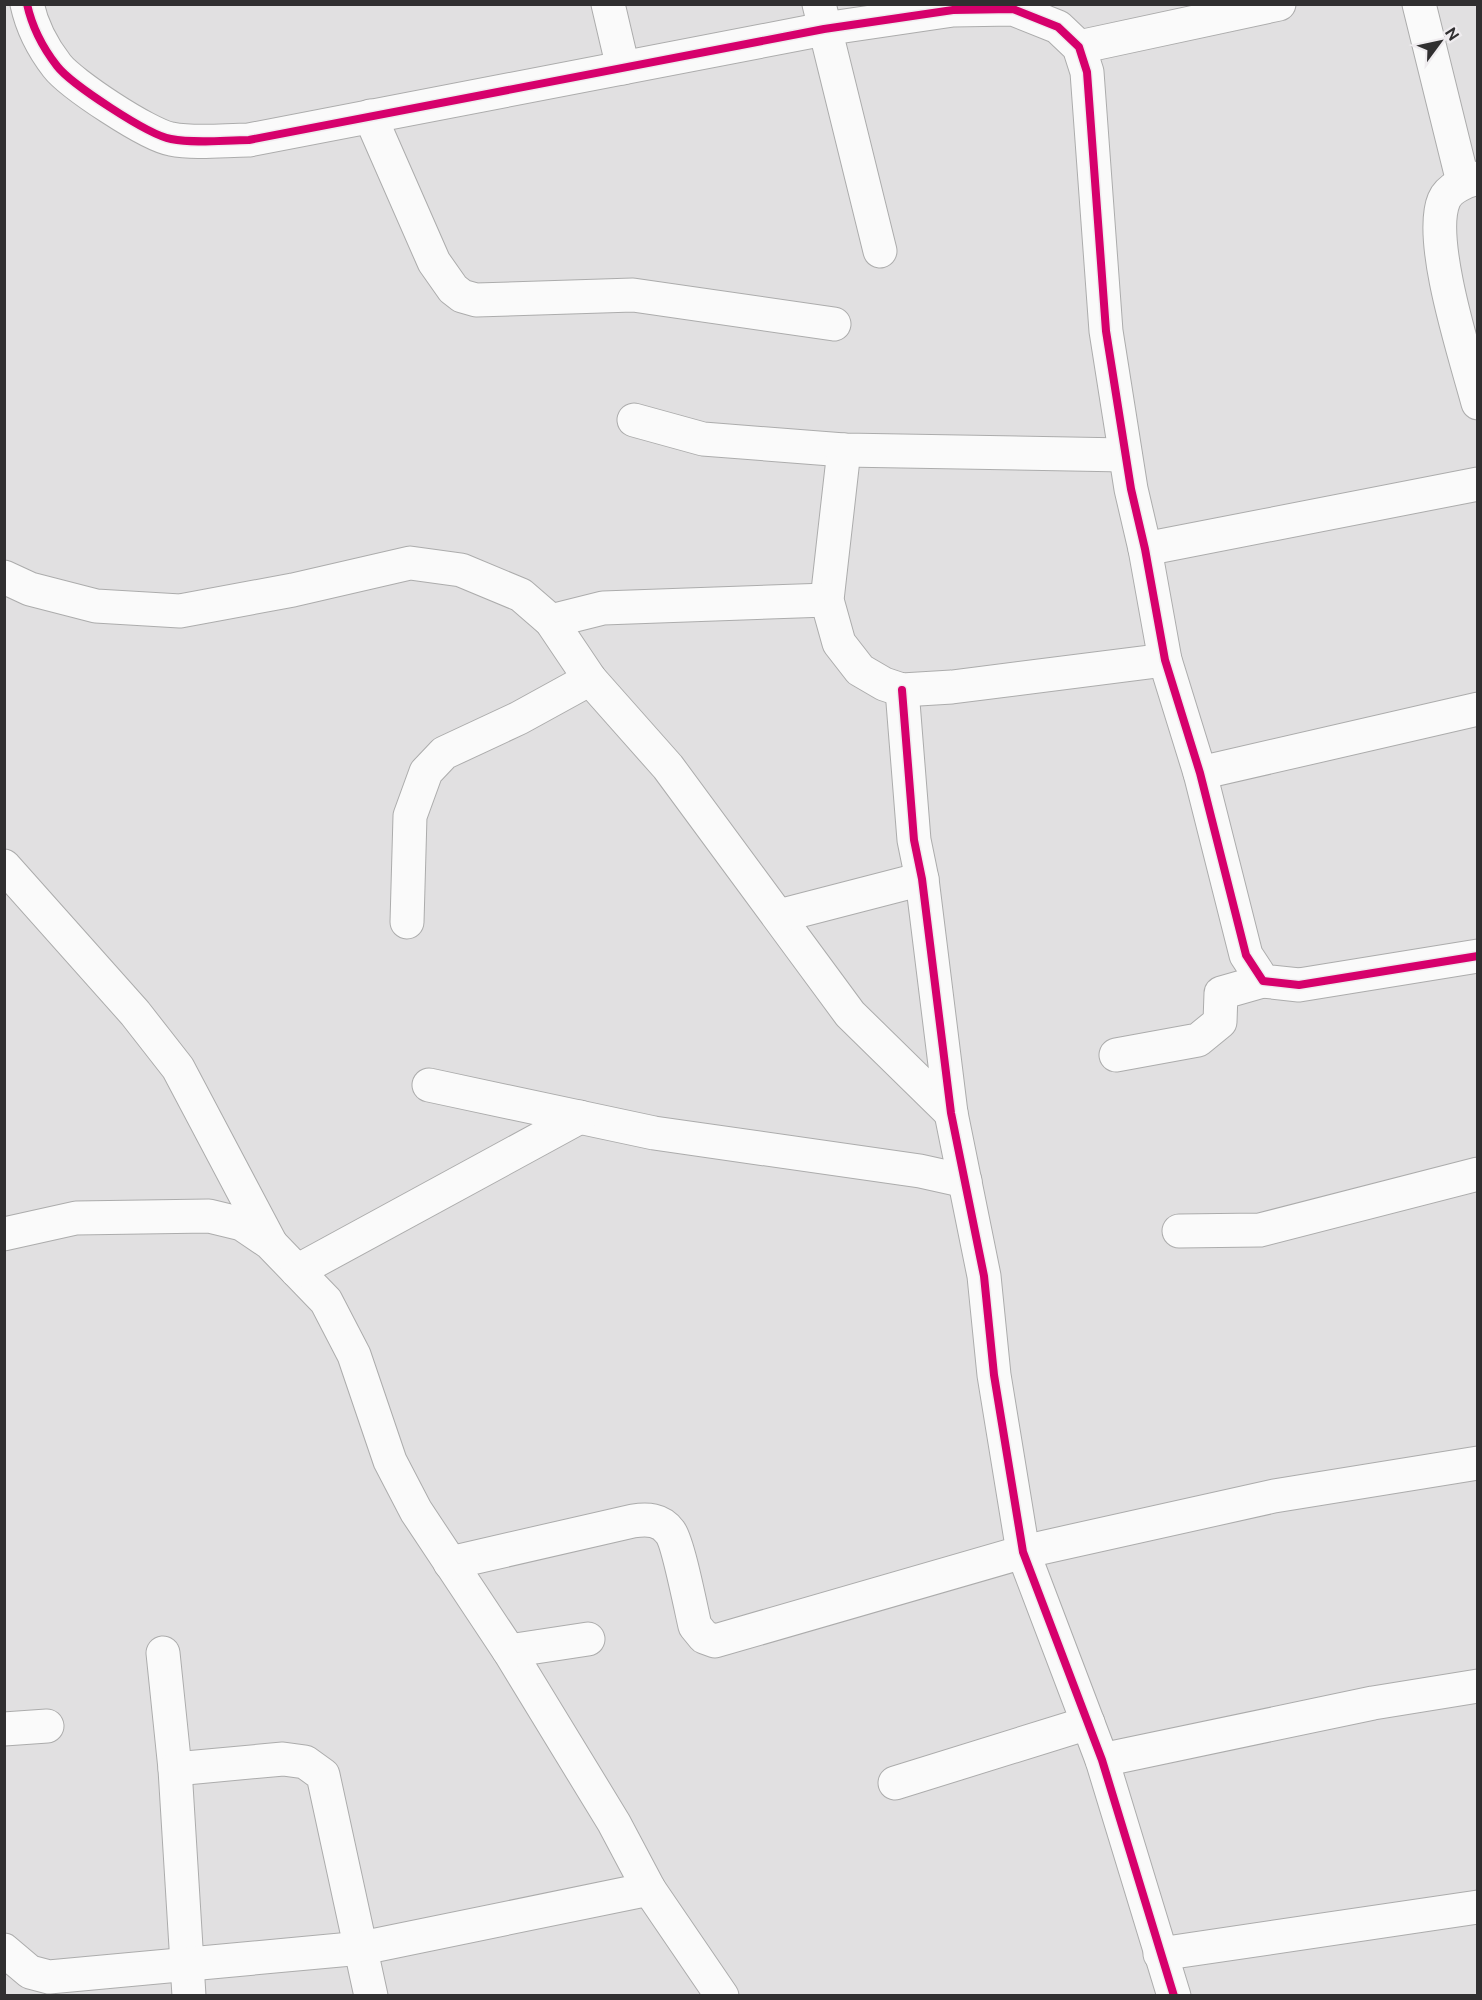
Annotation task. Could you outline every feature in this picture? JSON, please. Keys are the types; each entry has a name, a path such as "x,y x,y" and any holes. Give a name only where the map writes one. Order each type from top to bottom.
{"street":[{"path":"27,4 39,40 58,68 115,111 153,133 172,140 249,140 623,68 822,17 1013,9 1058,27 1078,47 1087,72 1106,331 1125,455 1165,660 1200,773 1246,956 1263,981"},
{"path":"608,4 623,68"},
{"path":"1078,47 1279,4"},
{"path":"1419,4 1470,180 1444,198 1438,227 1441,257 1478,403"},
{"path":"822,17 880,251"},
{"path":"370,116 434,262 453,289 462,296 476,300 633,295 834,324"},
{"path":"634,420 703,439 844,450 1125,455"},
{"path":"844,450 827,600 839,643 860,670 884,684 902,690 952,687 1165,660"},
{"path":"1145,549 1478,484"},
{"path":"4,577 30,589 96,606 180,611 410,563 461,570 521,595 551,621 590,679 668,767 850,1014 951,1113"},
{"path":"551,621 603,608 827,600"},
{"path":"407,922 410,816 426,772 444,753 519,718 590,679"},
{"path":"902,690 914,840 922,879 951,1113 984,1276 994,1375 1023,1552 1069,1680 1102,1760 1174,1995"},
{"path":"1200,773 1478,709"},
{"path":"4,867 135,1013 178,1068 270,1243"},
{"path":"779,916 922,879"},
{"path":"1116,1055 1198,1040 1220,1022 1221,993 1263,981 1299,985 1478,957"},
{"path":"429,1085 654,1133 920,1171 965,1181"},
{"path":"297,1271 580,1117"},
{"path":"1179,1231 1260,1230 1478,1174"},
{"path":"4,1234 76,1218 209,1216 242,1224 270,1243 327,1301 354,1355 390,1461 416,1511 509,1651 614,1823 649,1889 722,1995"},
{"path":"450,1563 633,1521 648,1519 658,1521 671,1532 695,1626 704,1638 715,1641 1023,1552 1274,1496 1478,1463"},
{"path":"509,1651 588,1639"},
{"path":"163,1653 175,1769 188,1980"},
{"path":"1102,1760 1373,1703 1478,1686"},
{"path":"896,1783 1088,1723"},
{"path":"4,1729 47,1726"},
{"path":"175,1769 283,1759 304,1762 323,1775 371,1995"},
{"path":"4,1950 30,1972 49,1977 188,1980 649,1889"},
{"path":"1160,1954 1478,1906"}],"cycle path":[{"path":"27,4 35,29 47,52 57,66 77,84 145,128 171,139 200,142 249,140 824,29 953,10 1013,9 1058,27 1079,47 1087,72 1106,331 1131,489 1145,549 1165,660 1200,773 1246,955 1263,981 1299,985 1478,956"},
{"path":"902,690 914,840 922,879 951,1113 984,1276 994,1375 1023,1552 1102,1760 1174,1996"}]}
